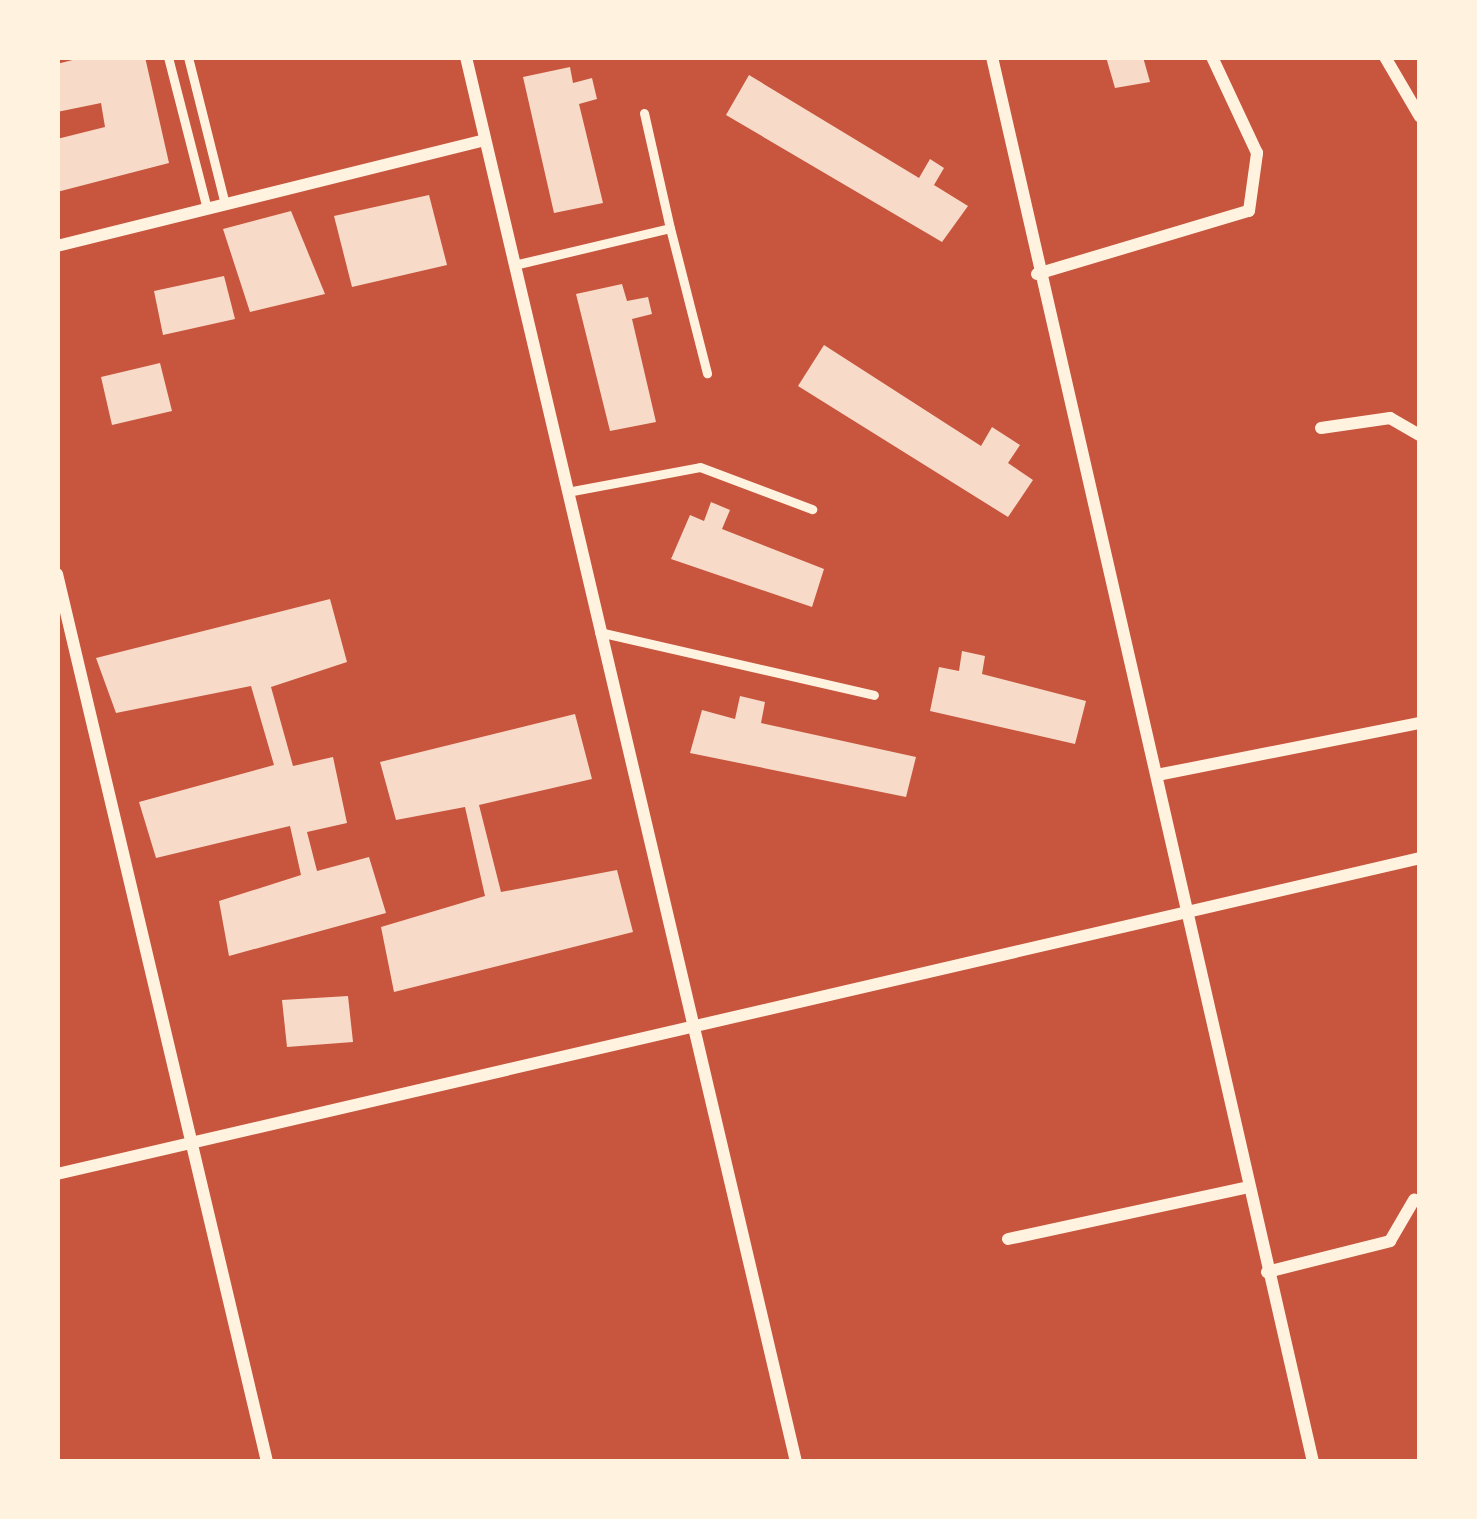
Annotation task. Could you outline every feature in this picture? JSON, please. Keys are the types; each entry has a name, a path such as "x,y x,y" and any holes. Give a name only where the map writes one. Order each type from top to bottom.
{"street":[{"path":"466,57 796,1462"},
{"path":"992,57 1036,274 1162,774 1188,916 1313,1462"},
{"path":"1036,274 1249,211 1257,153 1212,57"},
{"path":"1385,57 1420,117"},
{"path":"57,246 484,140"},
{"path":"1321,428 1390,418 1420,435"},
{"path":"57,574 267,1462"},
{"path":"1162,774 1420,723"},
{"path":"57,1174 1188,916 1420,858"},
{"path":"1008,1239 1249,1187"},
{"path":"1267,1272 1390,1240 1414,1200"}],"lane":[{"path":"168,57 207,208"},
{"path":"188,57 226,204"},
{"path":"644,113 707,373"},
{"path":"514,266 670,228"},
{"path":"566,492 700,467 812,509"},
{"path":"599,632 874,695"}],"building":[{"path":"84,57 145,57 169,163 57,192 57,139 105,127 101,103 57,112 57,64"},
{"path":"1106,57 1143,57 1150,82 1115,88"},
{"path":"570,67 573,83 592,78 597,99 579,104 603,203 554,213 523,77"},
{"path":"749,75 919,178 930,159 944,168 934,185 968,206 942,242 726,115"},
{"path":"429,195 447,265 352,287 334,216"},
{"path":"291,211 325,294 250,312 223,229"},
{"path":"224,276 235,319 163,335 154,291"},
{"path":"622,284 627,301 648,297 652,314 632,319 656,422 610,431 576,294"},
{"path":"824,345 981,446 992,427 1020,445 1008,463 1033,480 1008,517 798,386"},
{"path":"160,363 172,411 112,425 101,377"},
{"path":"711,502 730,510 722,529 824,569 812,607 671,559 690,515 704,521"},
{"path":"330,599 347,662 271,687 293,766 333,757 347,823 307,832 317,871 369,857 386,913 229,956 219,901 301,875 290,826 156,858 139,802 274,765 251,686 116,713 96,658"},
{"path":"962,651 985,656 982,674 1086,701 1075,744 930,711 939,667 959,671"},
{"path":"740,696 765,702 761,723 916,757 906,797 690,753 702,710 735,719"},
{"path":"575,714 592,779 479,805 501,892 617,870 633,932 394,992 381,927 485,896 465,807 396,820 380,762"},
{"path":"348,996 353,1042 287,1047 282,1000"}]}
